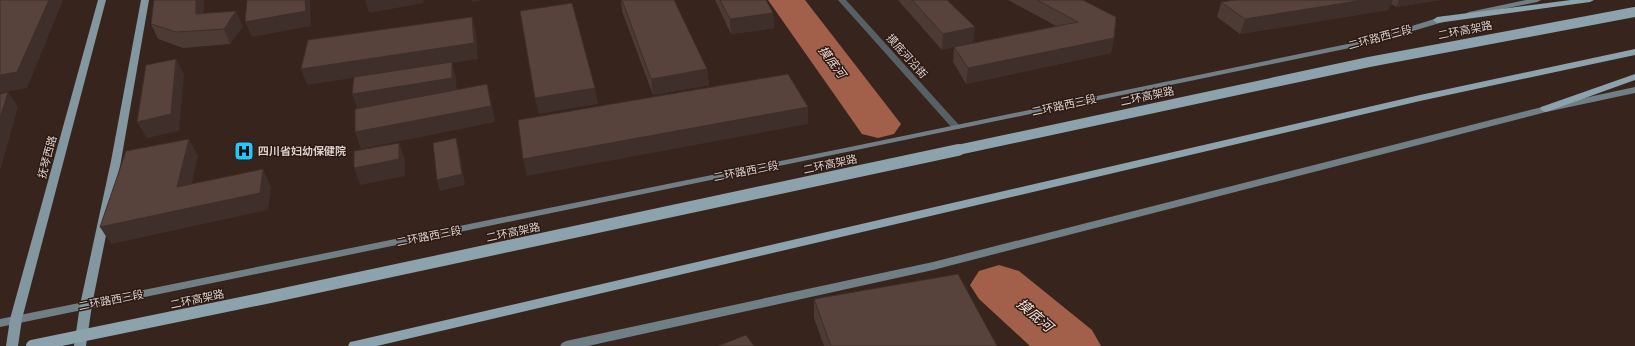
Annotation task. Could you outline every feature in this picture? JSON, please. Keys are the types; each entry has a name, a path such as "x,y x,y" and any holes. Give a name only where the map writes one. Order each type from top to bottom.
{"highway":[{"path":"1437,20 1590,0"},
{"name":"二环高架路","path":"32,346 270,297 1369,62 1635,12"},
{"path":"355,346 1420,98 1635,52"},
{"path":"1546,109 1635,77"}],"main road":[{"name":"抚琴西路","path":"12,346 16,319 102,0"},
{"path":"80,346 86,305 116,161 144,0"},
{"name":"二环路西三段","path":"0,322 1369,42 1437,20 1537,0"},
{"path":"566,346 933,266 1546,109 1635,90"}],"street":[{"name":"摸底河沿街","path":"842,0 956,127"}],"building":[{"path":"0,0 49,0 17,72 0,75"},
{"path":"154,0 196,0 196,14 236,11 224,29 176,32 151,24"},
{"path":"247,0 305,0 306,11 245,22"},
{"path":"622,0 674,0 707,69 651,79"},
{"path":"720,0 766,0 773,13 730,19"},
{"path":"912,0 947,0 975,27 943,34"},
{"path":"1037,0 1083,0 1116,17 1114,38 968,68 954,47 1078,22"},
{"path":"1236,0 1363,0 1245,19 1221,2"},
{"path":"572,3 595,88 535,98 520,11"},
{"path":"472,17 474,43 301,69 308,40"},
{"path":"176,59 171,114 137,122 146,65"},
{"path":"452,62 452,78 352,94 354,77"},
{"path":"788,74 808,107 523,159 518,120"},
{"path":"487,84 491,106 355,132 355,109"},
{"path":"8,92 0,119 0,94"},
{"path":"456,138 462,174 437,180 433,143"},
{"path":"189,139 177,187 263,169 260,193 100,227 126,151"},
{"path":"399,143 399,159 354,168 354,151"},
{"path":"958,274 997,346 831,346 814,299"},
{"path":"746,335 754,346 718,346"}],"waterway":[{"name":"摸底河","path":"786,0 878,124"},
{"name":"摸底河","path":"999,285 1070,346"}],"place":[{"name":"四川省妇幼保健院","path":"244,151"}]}
